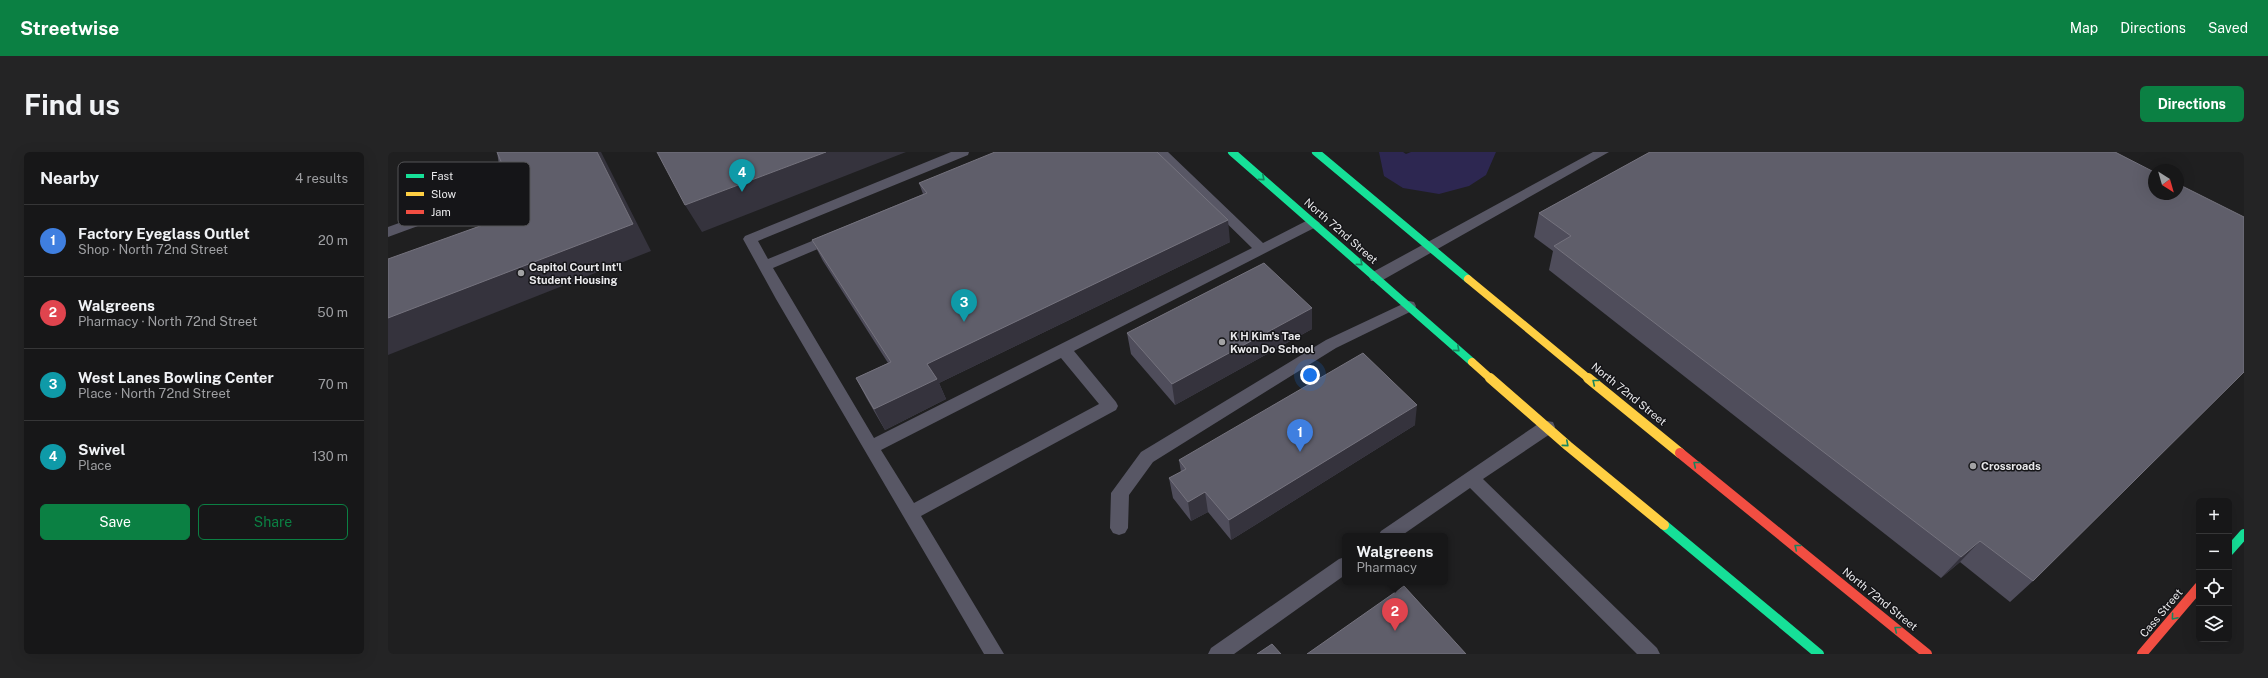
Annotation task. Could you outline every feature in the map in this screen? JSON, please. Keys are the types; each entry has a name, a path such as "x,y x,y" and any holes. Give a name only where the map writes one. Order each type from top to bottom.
{"main road":[{"name":"North 72nd Street","path":"1232,152 1546,427 1819,654"},
{"name":"North 72nd Street","path":"1316,152 1927,654"},
{"path":"2232,548 2244,534"},
{"name":"Cass Street","path":"2142,654 2196,591"}],"lane":[{"path":"502,152 504,162"},
{"path":"963,152 750,239 994,654"},
{"path":"1160,152 1261,249"},
{"path":"1376,277 1603,152"},
{"path":"872,447 1314,223"},
{"path":"388,232 405,226"},
{"path":"501,233 517,226"},
{"path":"765,266 844,233"},
{"path":"1119,528 1120,493 1147,457 1331,344 1409,306"},
{"path":"911,514 1110,406 1064,350"},
{"path":"1391,533 1546,427"},
{"path":"1471,478 1650,654"},
{"path":"1218,654 1342,568"}],"shaded area":[{"path":"1379,152 1403,152 1406,154 1411,152 1496,152 1486,175 1469,186 1439,194 1403,188 1384,176"}],"building":[{"path":"497,152 597,152 633,224 388,318 388,259 480,226 530,226 530,162 501,162"},
{"path":"657,152 826,152 685,205"},
{"path":"995,152 1157,152 1228,220 927,364 937,379 874,409 856,378 891,362 812,240 927,193 919,183"},
{"name":"Crossroads","path":"1650,152 2115,152 2148,169 2148,200 2184,200 2184,187 2244,217 2244,372 2033,581 1980,541 1961,557 1554,246 1571,236 1539,213"},
{"name":"K H Kim's Tae Kwon Do School","path":"1264,263 1312,308 1172,384 1127,333"},
{"path":"1363,353 1417,405 1229,520 1205,492 1188,502 1169,478 1186,469 1179,460"},
{"path":"1404,586 1466,654 1307,654"},
{"path":"1272,644 1281,654 1257,654"}],"traffic: fast":[{"path":"1232,152 1472,362"},
{"path":"1316,152 1468,279"},
{"path":"1664,525 1819,654"},
{"path":"2232,548 2244,534"}],"traffic: slow":[{"path":"1468,279 1680,453"},
{"path":"1472,362 1568,446 1664,525"}],"traffic: jam":[{"path":"1680,453 1927,654"},
{"path":"2142,654 2196,591"}],"place":[{"name":"Swivel","path":"742,192"},
{"name":"Capitol Court Int'l Student Housing","path":"521,273"},
{"name":"West Lanes Bowling Center","path":"964,322"},
{"name":"K H Kim's Tae Kwon Do School","path":"1222,342"},
{"name":"Factory Eyeglass Outlet","path":"1300,452"},
{"name":"Crossroads","path":"1973,466"},
{"name":"Walgreens","path":"1395,631"}]}
